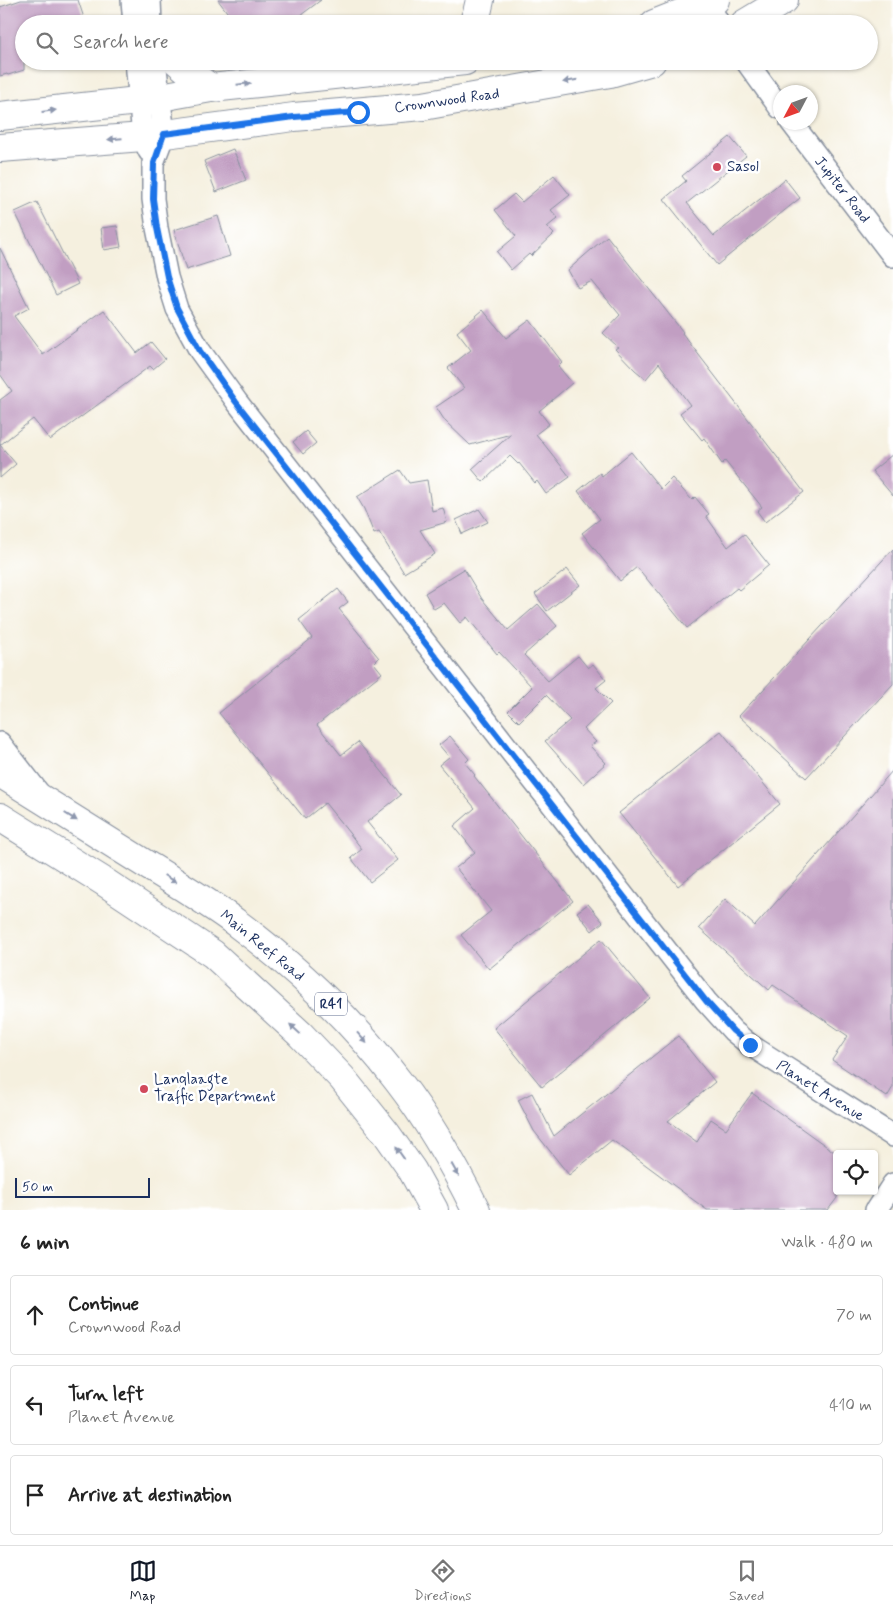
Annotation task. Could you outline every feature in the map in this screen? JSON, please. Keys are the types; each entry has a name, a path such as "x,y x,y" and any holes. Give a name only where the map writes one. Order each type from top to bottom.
{"main road":[{"path":"477,15 480,0"},
{"path":"759,15 784,0"},
{"path":"690,15 714,9"},
{"path":"187,70 211,88"},
{"path":"0,116 149,99 211,88 374,70"},
{"name":"Crownwood Road","path":"0,148 154,136 294,117 423,106 620,70"},
{"name":"Main Reef Road","path":"0,772 198,897 238,924 290,966 335,1008 376,1053 399,1082 455,1169 476,1210"},
{"path":"0,816 214,954 300,1034 342,1078 386,1133 412,1170 434,1210"}],"street":[{"path":"132,0 133,15"},
{"path":"150,0 151,15"},
{"path":"139,70 149,99"},
{"path":"149,99 154,70"},
{"path":"753,70 773,98"},
{"name":"Planet Avenue","path":"149,99 154,136 153,199 167,277 177,308 200,351 236,402 706,1001 750,1045 773,1062 893,1136"},
{"name":"Jupiter Road","path":"797,130 893,256"},
{"path":"0,743 44,801"},
{"path":"876,1210 893,1184"}],"building":[{"path":"21,0 78,0 83,15 15,15 15,70 24,70 0,76 0,7"},
{"path":"218,0 321,0 301,15 229,15"},
{"path":"730,137 746,156 687,203 714,236 785,179 800,198 717,265 664,199 686,181 682,176"},
{"path":"233,149 246,180 216,192 204,161"},
{"path":"554,175 570,195 551,210 558,218 547,227 554,234 531,256 529,254 511,270 497,252 516,236 495,210 514,194 522,202"},
{"path":"37,202 78,284 56,295 15,212"},
{"path":"218,216 230,256 186,270 174,230"},
{"path":"117,226 121,247 104,250 101,228"},
{"path":"607,236 683,332 804,492 765,522 757,511 762,507 725,461 722,464 704,438 702,440 680,413 690,405 659,363 646,379 635,370 615,349 618,347 603,333 620,315 592,281 578,288 568,270"},
{"path":"0,248 29,308 14,316 43,355 104,310 137,353 151,342 165,359 153,369 150,366 50,440 33,419 0,445 0,400 12,391 0,374"},
{"path":"483,310 506,338 530,320 562,362 558,366 572,383 539,411 549,424 536,434 570,477 546,494 537,481 535,483 519,463 510,456 483,482 472,469 511,434 470,445 445,421 436,407 464,388 448,368 471,350 457,332"},
{"path":"306,431 316,443 303,454 293,442"},
{"path":"0,445 16,464 0,478"},
{"path":"631,452 661,489 672,478 692,500 695,497 709,514 706,516 728,547 744,534 769,565 739,590 737,588 687,628 637,567 620,581 582,533 600,519 578,491 600,473 602,476"},
{"path":"893,454 893,496 872,471"},
{"path":"400,470 409,483 427,480 432,511 443,508 447,522 420,530 435,554 404,573 379,532 374,534 357,497"},
{"path":"479,509 488,522 462,534 456,520"},
{"path":"893,549 893,684 806,778 739,716"},
{"path":"464,569 482,599 508,630 538,604 557,626 524,655 548,681 578,656 588,668 593,664 606,680 596,688 611,703 584,729 596,742 590,746 606,763 583,784 545,741 570,720 546,695 519,722 508,711 532,687 499,652 497,654 467,617 460,623 444,603 434,609 425,593"},
{"path":"567,569 580,585 547,611 535,594"},
{"path":"338,589 348,602 339,609 379,658 374,663 382,673 317,725 341,755 358,742 401,795 367,822 398,860 370,882 351,858 362,849 325,803 305,819 219,713 312,638 299,620"},
{"path":"721,731 780,804 678,886 619,813"},
{"path":"450,736 469,759 465,763 474,776 573,901 489,969 461,935 491,911 456,868 475,852 454,826 475,808 439,765 449,757 439,745"},
{"path":"893,770 893,1087 887,1097 832,1060 848,1036 773,985 769,990 699,928 725,899 755,926"},
{"path":"588,904 603,922 592,931 577,912"},
{"path":"601,939 650,998 542,1087 494,1028"},
{"path":"678,1036 715,1082 668,1121 697,1142 711,1119 726,1129 752,1093 833,1151 833,1195 837,1195 837,1198 828,1210 707,1210 612,1140 569,1175 534,1131 518,1100 532,1093 554,1136"}],"place":[{"name":"Sasol","path":"717,167"},
{"name":"Langlaagte Traffic Department","path":"144,1089"}],"route":[{"path":"358,112 294,117 164,134 154,163 153,199 167,277 177,308 200,351 236,402 706,1001 733,1031 750,1045"}]}
